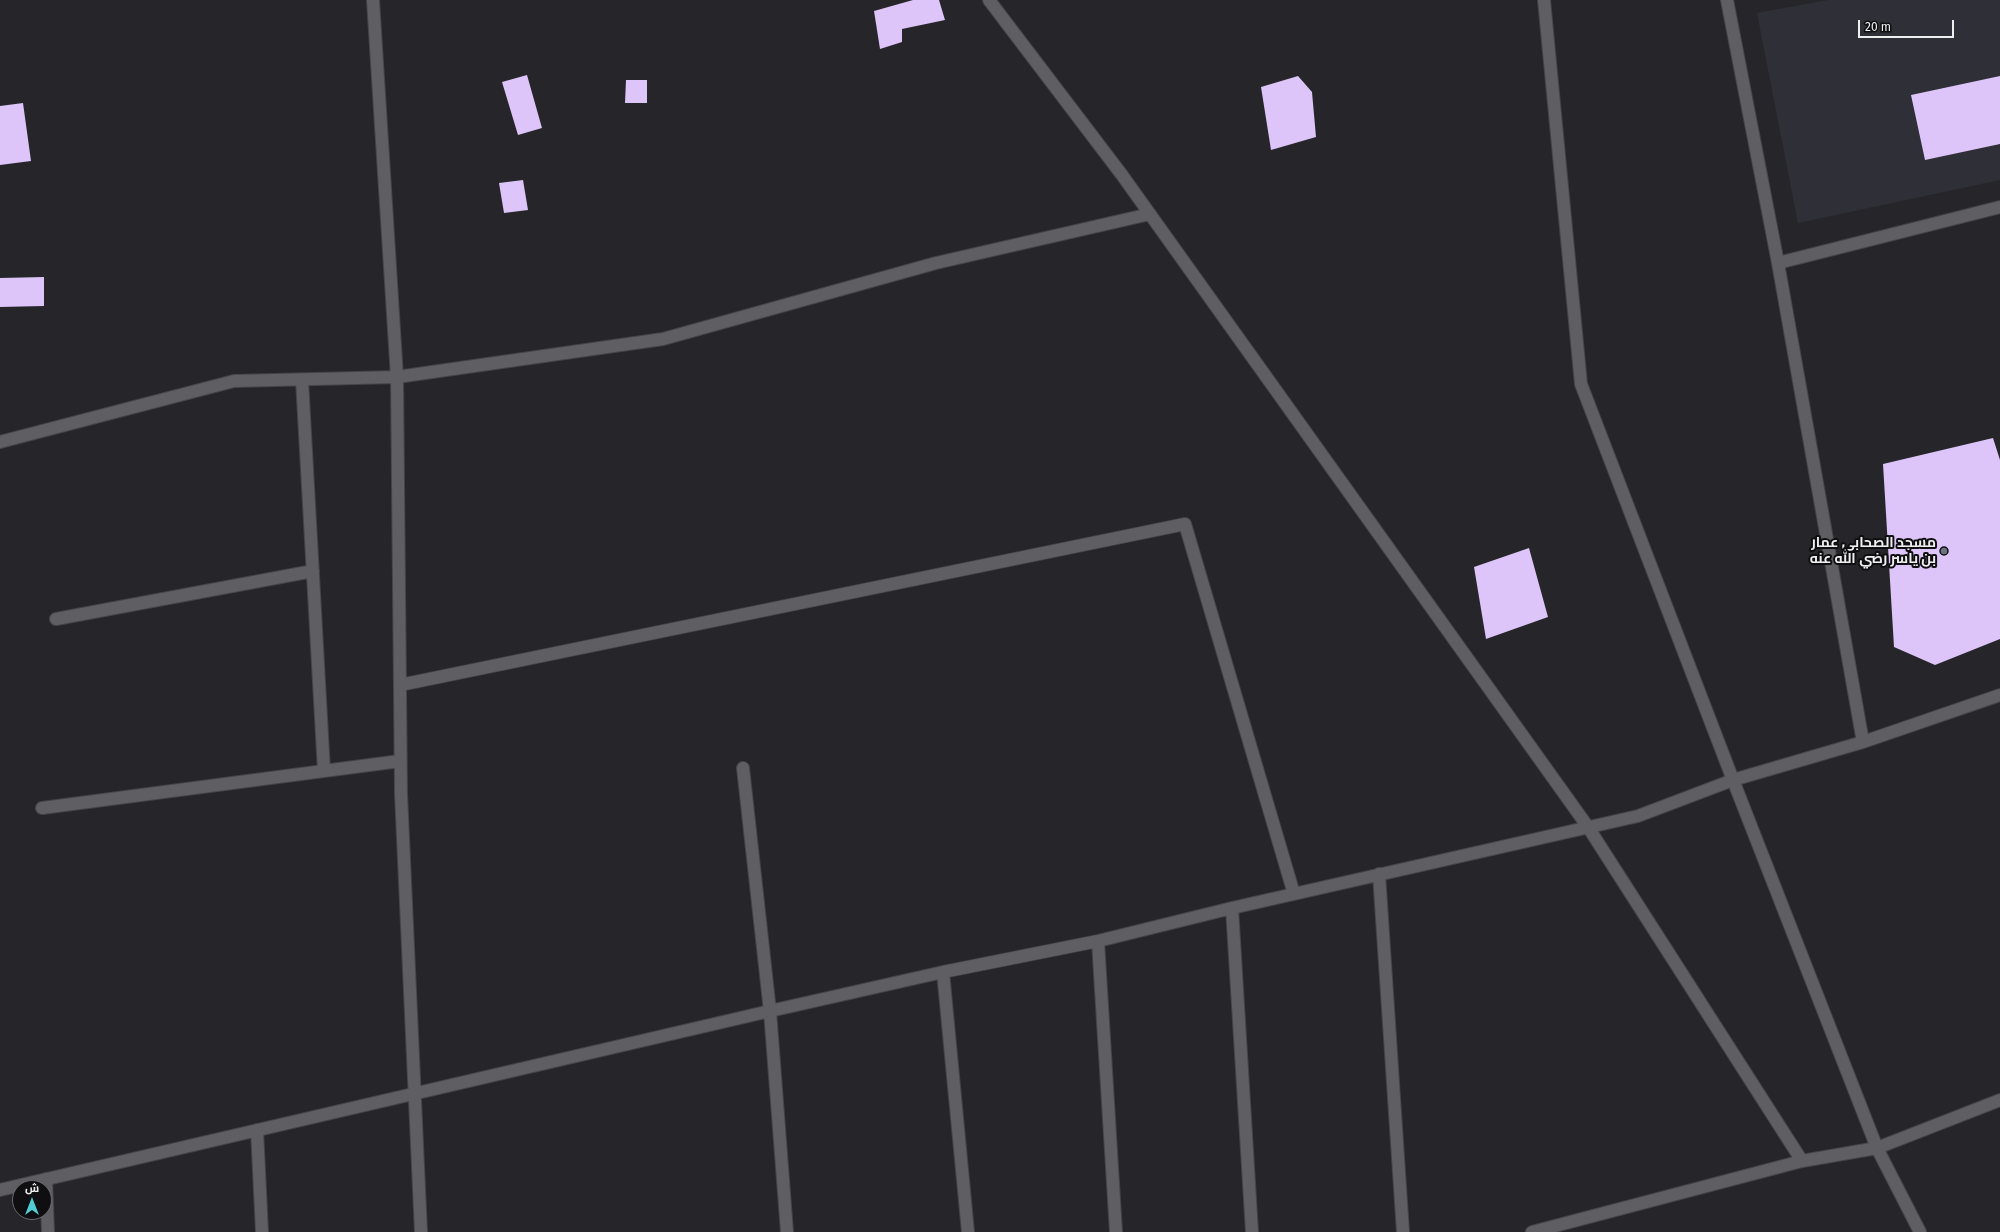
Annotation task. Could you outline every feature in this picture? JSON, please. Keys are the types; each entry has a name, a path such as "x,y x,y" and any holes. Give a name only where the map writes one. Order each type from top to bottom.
{"street":[{"path":"373,0 397,378 400,761 416,1092 421,1232"},
{"path":"989,0 1150,214 1588,827 1802,1161"},
{"path":"1544,0 1581,384 1876,1148 1920,1232"},
{"path":"1727,0 1778,263 1863,742"},
{"path":"1778,263 2000,206"},
{"path":"0,442 234,381 397,378 663,339 936,263 1150,214"},
{"path":"302,380 324,771"},
{"path":"400,685 1185,524 1294,894"},
{"path":"56,620 313,570"},
{"path":"46,1180 416,1092 770,1011 943,972 1098,941 1232,908 1638,816 1733,780 1863,742 2000,695"},
{"path":"42,808 400,761"},
{"path":"743,768 770,1011 787,1232"},
{"path":"1379,874 1403,1232"},
{"path":"1232,908 1252,1232"},
{"path":"1098,941 1116,1232"},
{"path":"943,972 968,1232"},
{"path":"1532,1232 1802,1161 1876,1148 2000,1100"},
{"path":"257,1130 262,1232"},
{"path":"0,1190 12,1187"},
{"path":"48,1220 48,1232"}],"shaded area":[{"path":"1828,0 2000,0 2000,180 1798,223 1757,13"}],"building":[{"path":"913,0 939,0 945,20 902,29 902,42 880,49 874,11"},
{"path":"527,75 542,128 518,135 502,82"},
{"path":"1298,76 1312,92 1316,137 1271,150 1261,87"},
{"path":"2000,76 2000,144 1925,160 1911,95"},
{"path":"626,80 647,80 647,103 625,103"},
{"path":"23,103 31,161 0,165 0,106"},
{"path":"523,180 528,210 504,213 499,183"},
{"path":"44,277 44,306 0,307 0,278"},
{"name":"مسجد الصحابي عمار بن ياسر رضي الله عنه","path":"1993,438 2000,460 2000,639 1935,665 1894,647 1883,464"},
{"path":"1529,548 1548,617 1486,639 1474,567"}],"place":[{"name":"مسجد الصحابي عمار بن ياسر رضي الله عنه","path":"1944,551"}]}
